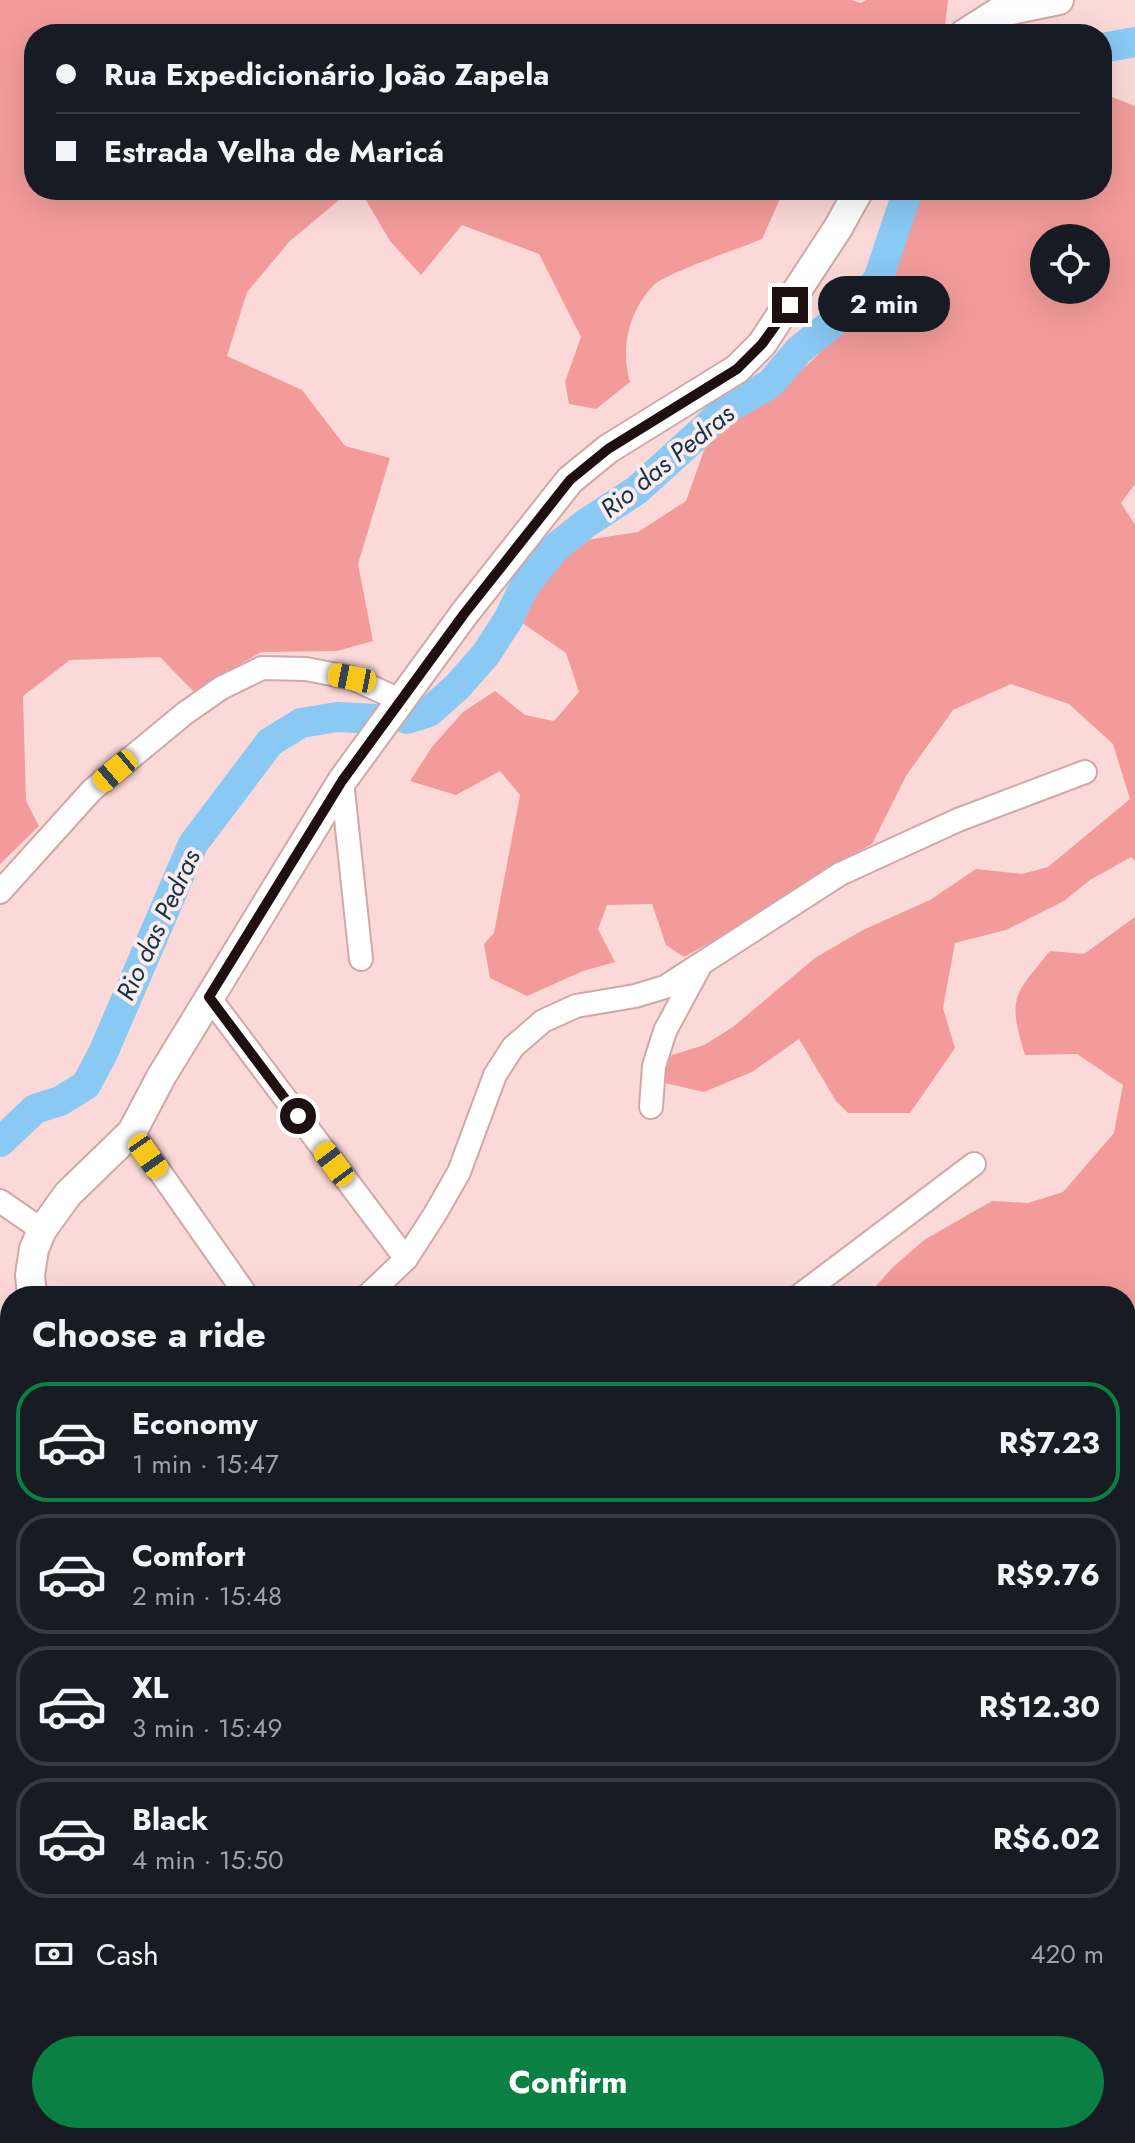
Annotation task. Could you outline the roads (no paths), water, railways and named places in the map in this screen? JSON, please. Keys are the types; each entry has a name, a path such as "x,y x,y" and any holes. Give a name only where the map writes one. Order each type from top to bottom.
{"main road":[{"path":"980,24 997,13 1059,0"},
{"path":"31,1286 34,1249 42,1230 68,1194 132,1132 161,1077 342,781 464,614 570,480 608,449 737,369 762,344 853,200"}],"street":[{"path":"0,892 92,790 184,714 221,688 262,668 306,669 352,678 402,701"},
{"path":"378,1286 406,1259 459,1172 495,1075 513,1047 543,1021 576,1006 635,996 665,987 840,874 958,820 1085,772"},
{"path":"342,781 361,959"},
{"path":"651,1107 654,1066 665,1031 700,965"},
{"path":"209,997 406,1259"},
{"path":"132,1132 240,1286"},
{"path":"812,1286 974,1164"},
{"path":"0,1201 42,1230"}],"waterway":[{"name":"Rio das Pedras","path":"1112,46 1135,42"},
{"name":"Rio das Pedras","path":"407,719 429,712 458,686 486,654 508,620 525,585 555,548 637,490 726,409 770,384 799,350 845,313 878,280 905,200"},
{"name":"Rio das Pedras","path":"0,1142 35,1109 60,1101 86,1085 103,1053 193,844 270,742 301,723 337,717 377,719"}]}
